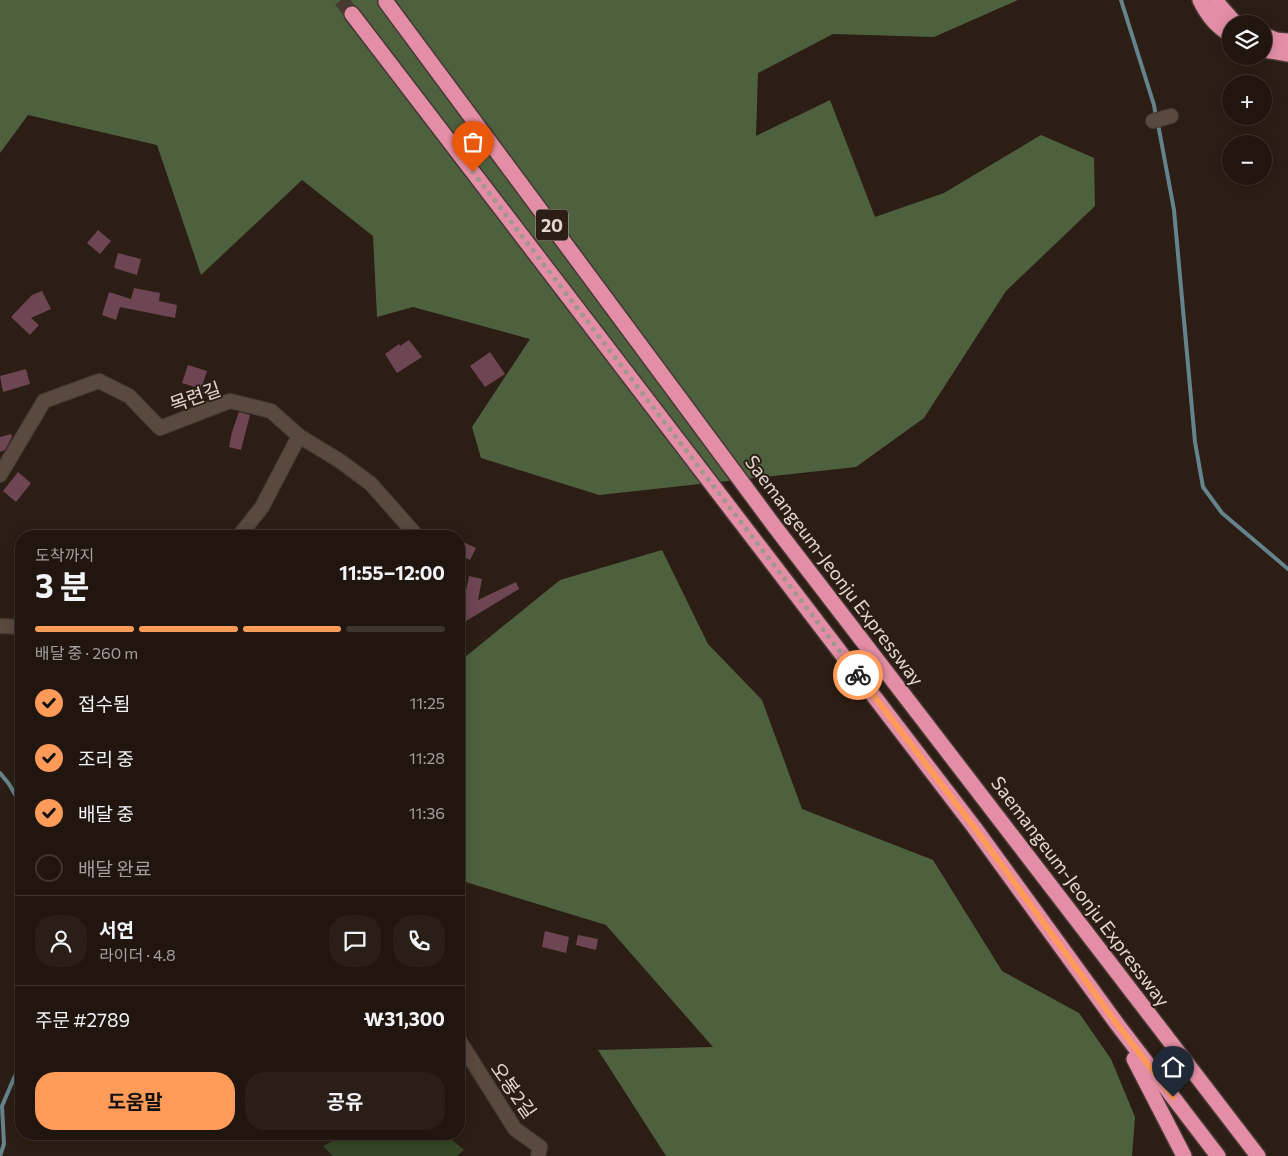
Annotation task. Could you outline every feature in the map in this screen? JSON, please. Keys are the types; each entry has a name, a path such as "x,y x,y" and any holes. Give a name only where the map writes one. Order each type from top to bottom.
{"highway":[{"path":"1200,0 1204,8 1222,30"},
{"path":"1216,0 1228,15"},
{"name":"Saemangeum-Jeonju Expressway","path":"386,2 718,447 775,527 1258,1156"},
{"name":"20","path":"352,14 974,827 1117,1024 1218,1156"},
{"path":"1272,38 1288,41"},
{"path":"1272,51 1288,54"},
{"path":"1117,1024 1184,1156"}],"street":[{"name":"목련길","path":"0,475 44,401 100,381 129,396 160,428 230,401 271,411 299,436 340,461 371,484 412,530"},
{"path":"244,530 262,507 299,436"},
{"path":"0,626 15,627"},
{"name":"오봉2길","path":"465,1050 515,1129 540,1147 538,1156"}],"green space":[{"path":"0,0 1018,0 934,37 833,34 758,73 756,136 830,100 875,217 944,193 1041,135 1094,158 1095,206 1006,291 924,418 856,467 599,495 481,458 472,427 530,339 413,307 377,317 373,236 302,180 201,275 157,145 28,115 0,153"},
{"path":"662,550 708,644 762,700 802,809 933,860 1002,971 1079,1013 1111,1059 1135,1117 1132,1156 666,1156 598,1050 713,1047 606,925 465,882 465,657 560,580"},
{"path":"334,1140 452,1140 464,1150 457,1156 333,1156 323,1146"}],"building":[{"path":"98,230 111,241 100,254 87,243"},
{"path":"118,253 141,259 137,275 114,268"},
{"path":"134,288 160,293 159,301 177,305 175,318 120,307 116,320 102,315 109,292 131,299"},
{"path":"42,291 51,309 31,318 39,325 30,335 11,317 32,295"},
{"path":"409,340 422,357 397,373 385,354 399,344 400,346"},
{"path":"490,352 505,374 485,387 470,366"},
{"path":"188,365 207,371 201,389 182,383"},
{"path":"26,369 30,384 3,392 0,376"},
{"path":"239,412 250,415 241,450 229,447"},
{"path":"11,434 12,437 5,450 0,452 0,437"},
{"path":"18,472 31,483 16,502 3,491"},
{"path":"465,543 476,548 470,560 465,558"},
{"path":"469,576 482,579 478,600 516,582 519,589 466,621 466,591"},
{"path":"545,931 569,937 566,953 542,947"},
{"path":"578,935 598,939 596,950 576,945"}],"waterway":[{"path":"1121,0 1154,105 1156,117"},
{"path":"1158,124 1174,210 1195,442 1203,487 1222,513 1288,569"},
{"path":"0,773 15,794"},
{"path":"0,1156 4,1144 2,1106 15,1076"}],"tunnel":[{"path":"341,0 352,14"}],"way so far":[{"path":"473,172 858,675"}],"route":[{"path":"858,675 974,827 1117,1024 1173,1097"}]}
